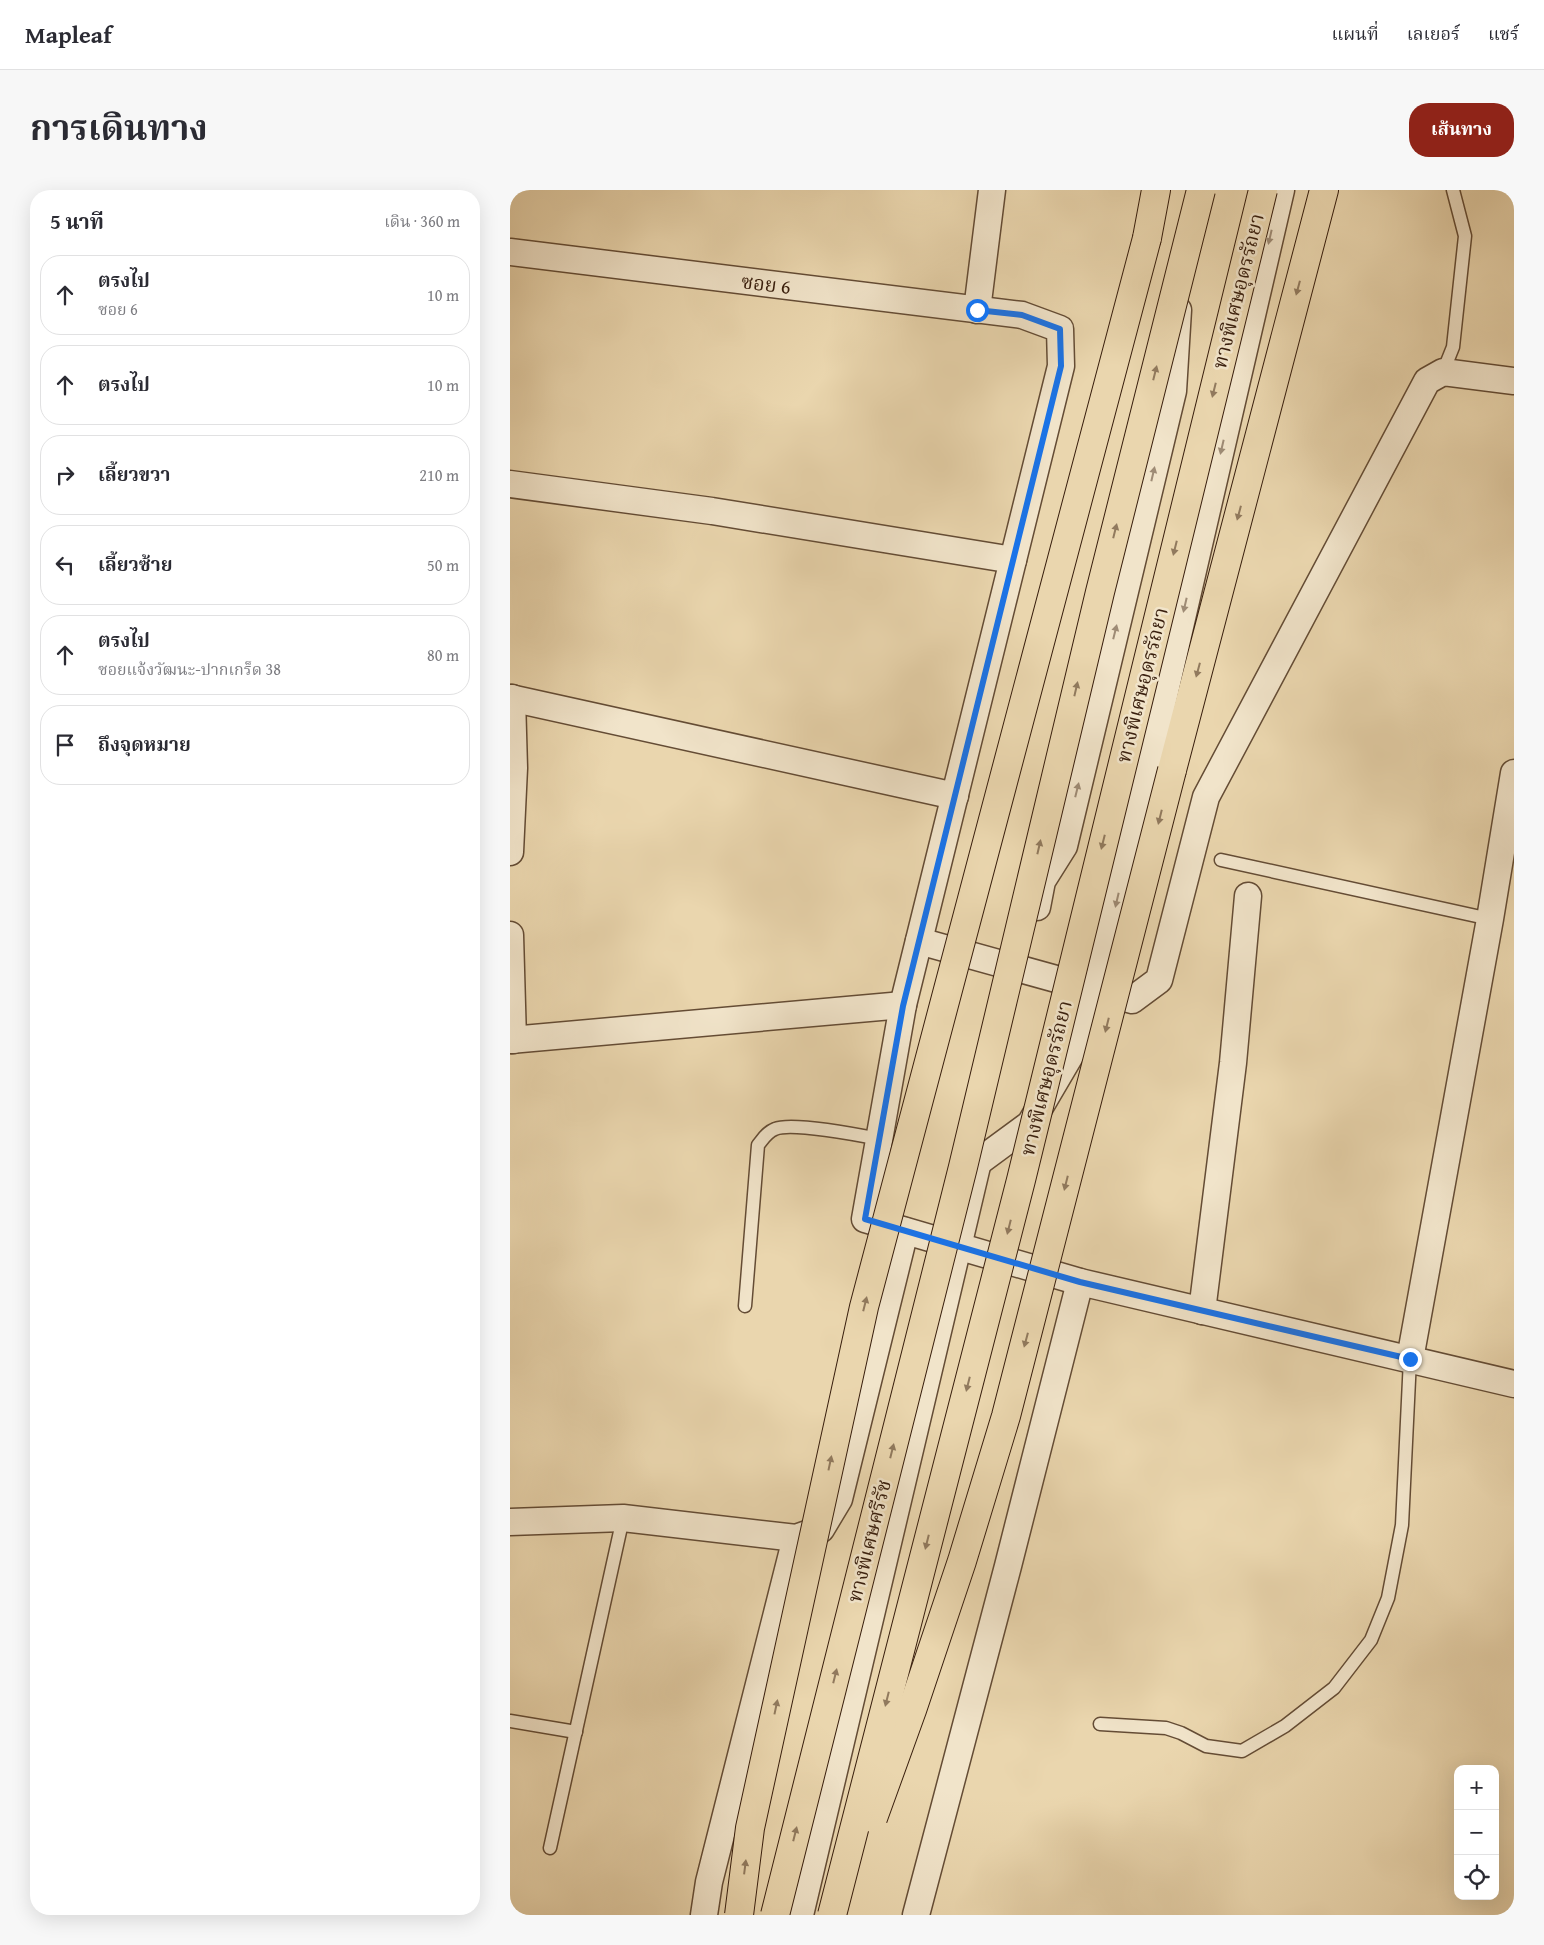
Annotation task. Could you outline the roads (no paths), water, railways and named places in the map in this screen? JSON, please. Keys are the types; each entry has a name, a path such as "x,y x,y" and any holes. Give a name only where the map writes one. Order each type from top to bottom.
{"highway":[{"path":"739,1915 750,1828 864,1307 1147,238 1156,190"},
{"path":"970,1165 1097,601 1201,190"},
{"name":"ทางพิเศษอุดรรัถยา","path":"832,1915 1021,1180 1263,190"},
{"path":"838,1915 912,1710 962,1561 1006,1416 1172,770 1324,190"},
{"name":"ทางพิเศษศรีรัช","path":"775,1915 970,1165"}],"street":[{"path":"977,310 992,190"},
{"path":"800,1915 958,1247 970,1165 1023,969 1042,881 1064,846 1173,391 1184,228 1191,190"},
{"path":"970,1165 1030,1124 1084,1032 1096,990 1281,190"},
{"name":"ซอย 6","path":"510,252 1022,315 1060,329 1061,366 1013,560"},
{"path":"919,941 1132,1000 1160,980 1206,797 1427,381 1443,372 1514,381"},
{"path":"510,484 712,510 1013,560 903,1006 865,1219 1080,1282 1514,1384"},
{"path":"510,852 514,768 511,698 955,796"},
{"path":"1410,1359 1490,920 1514,773"},
{"path":"1202,1311 1233,1063 1248,896"},
{"path":"510,935 511,1040 903,1006"},
{"path":"510,1522 623,1518 796,1538 821,1529 839,1499 905,1231"},
{"path":"916,1915 1080,1282"},
{"path":"704,1915 709,1882 796,1538"}],"lane":[{"path":"1443,372 1453,347 1465,236 1453,190"},
{"path":"1221,860 1490,920"},
{"path":"745,1306 758,1145 762,1140 776,1128 816,1128 879,1139"},
{"path":"1100,1724 1166,1728 1181,1733 1206,1746 1242,1751 1285,1726 1334,1688 1371,1640 1388,1598 1402,1526 1410,1359"},
{"path":"550,1848 623,1518"},
{"path":"510,1722 576,1732"}]}
